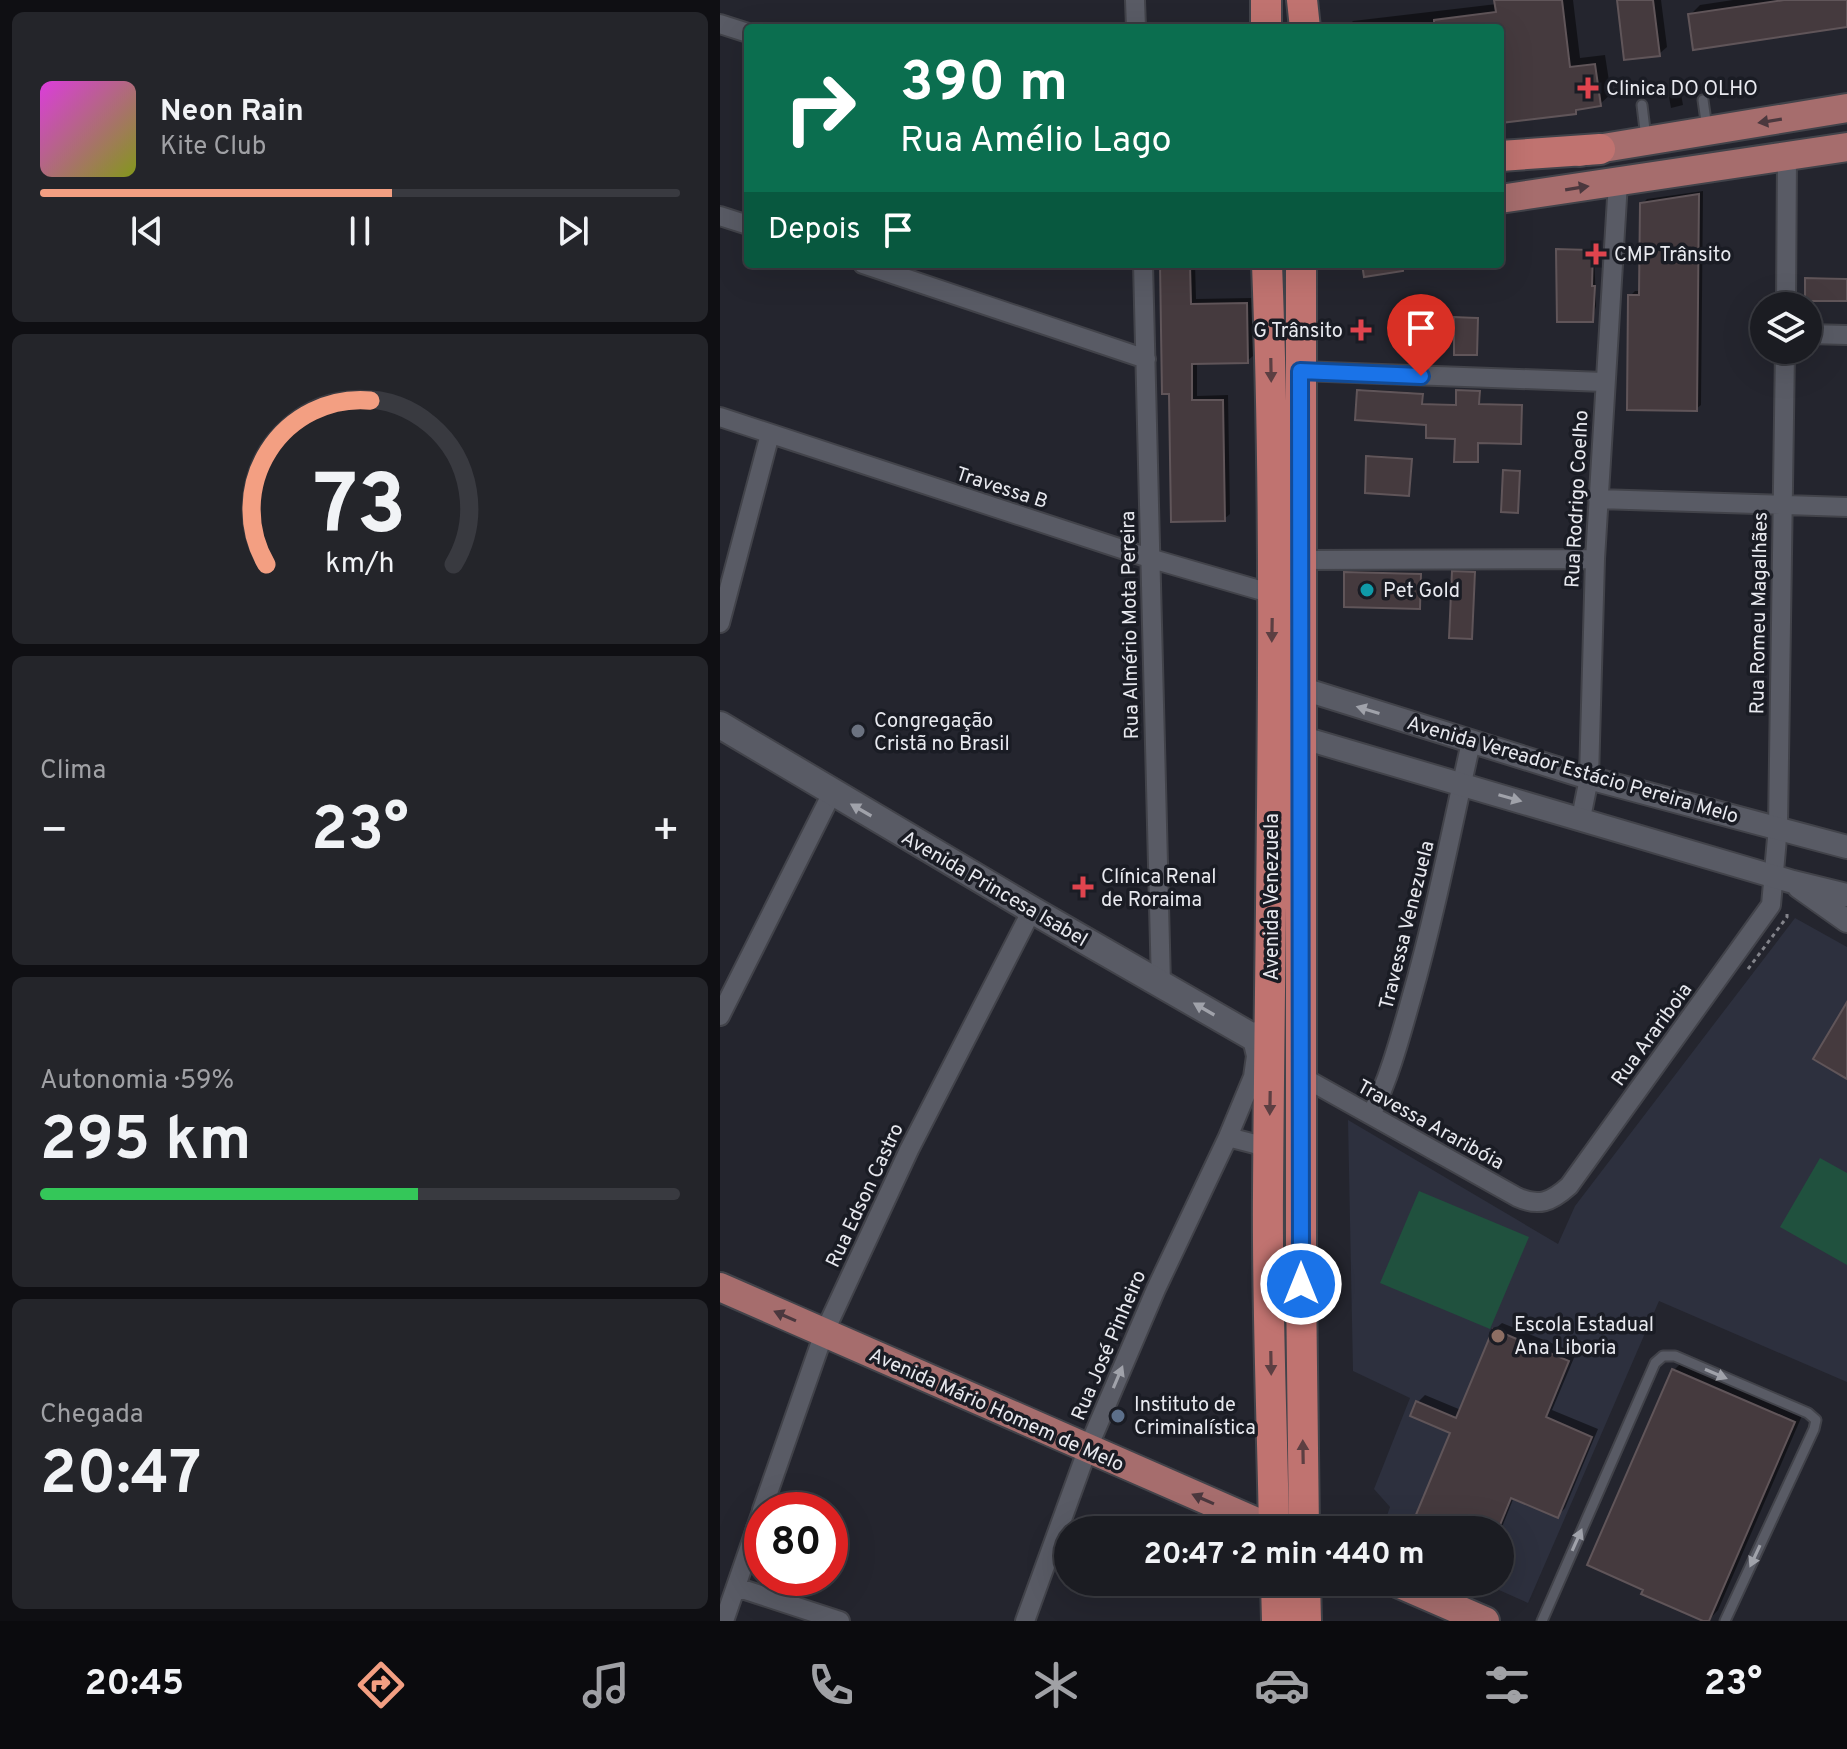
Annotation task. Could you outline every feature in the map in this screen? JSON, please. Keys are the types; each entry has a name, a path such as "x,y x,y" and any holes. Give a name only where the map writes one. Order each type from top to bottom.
{"highway":[{"path":"1270,15 1292,0"},
{"path":"1302,0 1305,24"},
{"path":"1504,156 1600,149"},
{"name":"Avenida Venezuela","path":"1267,268 1273,594 1270,921 1261,1031 1269,1152 1274,1516"},
{"name":"Avenida Venezuela","path":"1301,268 1304,1516"},
{"path":"1300,298 1318,268"},
{"path":"1270,921 1278,910 1286,909 1296,914 1301,931"},
{"path":"1269,1269 1276,1289 1287,1297 1296,1295 1301,1272"},
{"path":"1305,1596 1306,1621"}],"main road":[{"path":"1504,163 1847,108"},
{"path":"1504,198 1847,147"},
{"name":"Avenida Princesa Isabel","path":"720,725 1161,985 1261,1031"},
{"name":"Avenida Mário Homem de Melo","path":"720,1287 1242,1516"},
{"path":"1427,1596 1485,1621"}],"street":[{"path":"1135,0 1136,24"},
{"path":"720,24 744,32"},
{"path":"1786,292 1787,157"},
{"name":"Rua Rodrigo Coelho","path":"1581,818 1589,778 1595,559 1618,182"},
{"path":"720,216 744,224"},
{"path":"875,268 1146,359"},
{"name":"Rua Almério Mota Pereira","path":"1143,268 1161,985"},
{"path":"1822,334 1847,335"},
{"name":"Rua Romeu Magalhães","path":"1784,879 1778,827 1785,364"},
{"path":"1300,371 1604,382"},
{"name":"Travessa B","path":"720,417 1149,558 1273,594"},
{"path":"720,623 770,434"},
{"path":"1598,499 1847,507"},
{"path":"1300,560 1595,559"},
{"name":"Avenida Vereador Estácio Pereira Melo","path":"1300,688 1589,778 1847,847"},
{"path":"1300,737 1847,895"},
{"name":"Travessa Venezuela","path":"1371,1115 1421,965 1471,742"},
{"path":"720,1016 832,793"},
{"path":"1784,879 1847,921"},
{"name":"Rua Arariboia","path":"1543,1203 1555,1199 1569,1186 1755,927 1784,879"},
{"name":"Rua Edson Castro","path":"768,1492 824,1333 909,1150 1032,910"},
{"name":"Rua José Pinheiro","path":"1025,1621 1088,1448 1156,1289 1253,1077 1261,1031"},
{"name":"Travessa Araribóia","path":"1301,1076 1517,1197 1531,1203 1543,1203"},
{"path":"1228,1137 1255,1144 1269,1152"},
{"name":"Rua Edson Castro","path":"724,1621 744,1563"},
{"path":"736,1587 840,1621"}],"lane":[{"path":"1703,100 1707,131"},
{"path":"1642,105 1646,141"},
{"path":"1542,1621 1655,1363 1663,1356 1675,1356 1808,1413 1816,1420 1725,1621"}],"shaded area":[{"path":"1795,918 1847,947 1847,1382 1659,1301 1528,1603 1512,1596 1514,1516 1387,1516 1390,1507 1374,1489 1410,1398 1353,1371 1348,1120 1558,1244 1575,1206"}],"green space":[{"path":"1820,1158 1847,1173 1847,1265 1780,1227"},
{"path":"1419,1191 1529,1237 1490,1329 1380,1283"}],"building":[{"path":"1494,0 1562,0 1570,67 1595,64 1601,106 1576,110 1576,114 1504,123 1504,24 1434,24 1434,20 1496,12"},
{"path":"1617,0 1653,0 1660,56 1624,60"},
{"path":"1784,0 1847,0 1847,27 1693,50 1688,14"},
{"path":"1699,194 1697,411 1627,410 1628,295 1639,295 1640,203"},
{"path":"1556,249 1593,250 1593,322 1557,322"},
{"path":"1160,268 1190,268 1191,304 1247,303 1248,363 1192,364 1192,400 1223,400 1225,521 1171,522 1169,394 1162,394"},
{"path":"1363,268 1403,268 1403,271 1364,277"},
{"path":"1805,278 1847,279 1847,301 1822,301 1822,292 1805,292"},
{"path":"1454,317 1478,318 1477,355 1454,355"},
{"path":"1357,390 1423,394 1422,404 1456,405 1456,390 1480,391 1479,404 1522,405 1521,444 1478,443 1478,462 1454,462 1455,439 1426,438 1426,425 1355,420"},
{"path":"1366,456 1412,459 1409,496 1365,493"},
{"path":"1503,470 1520,471 1518,513 1501,512"},
{"path":"1452,571 1475,572 1472,639 1449,638"},
{"path":"1344,572 1421,574 1420,609 1344,607"},
{"path":"1847,1002 1847,1079 1813,1059"},
{"path":"1493,1329 1569,1361 1546,1417 1592,1437 1558,1518 1511,1498 1504,1516 1415,1516 1450,1433 1410,1416 1416,1401 1456,1418"},
{"path":"1672,1369 1795,1422 1709,1621 1641,1594 1643,1590 1587,1565"}],"place":[{"name":"Clinica DO OLHO","path":"1588,88"},
{"name":"CMP Trânsito","path":"1596,254"},
{"name":"G Trânsito","path":"1361,330"},
{"name":"Pet Gold","path":"1367,590"},
{"name":"Congregação Cristã no Brasil","path":"858,731"},
{"name":"Clínica Renal de Roraima","path":"1083,887"},
{"name":"Escola Estadual Ana Liboria","path":"1498,1336"},
{"name":"Instituto de Criminalística","path":"1118,1416"}],"route":[{"path":"1301,1284 1300,371 1421,376"}]}
